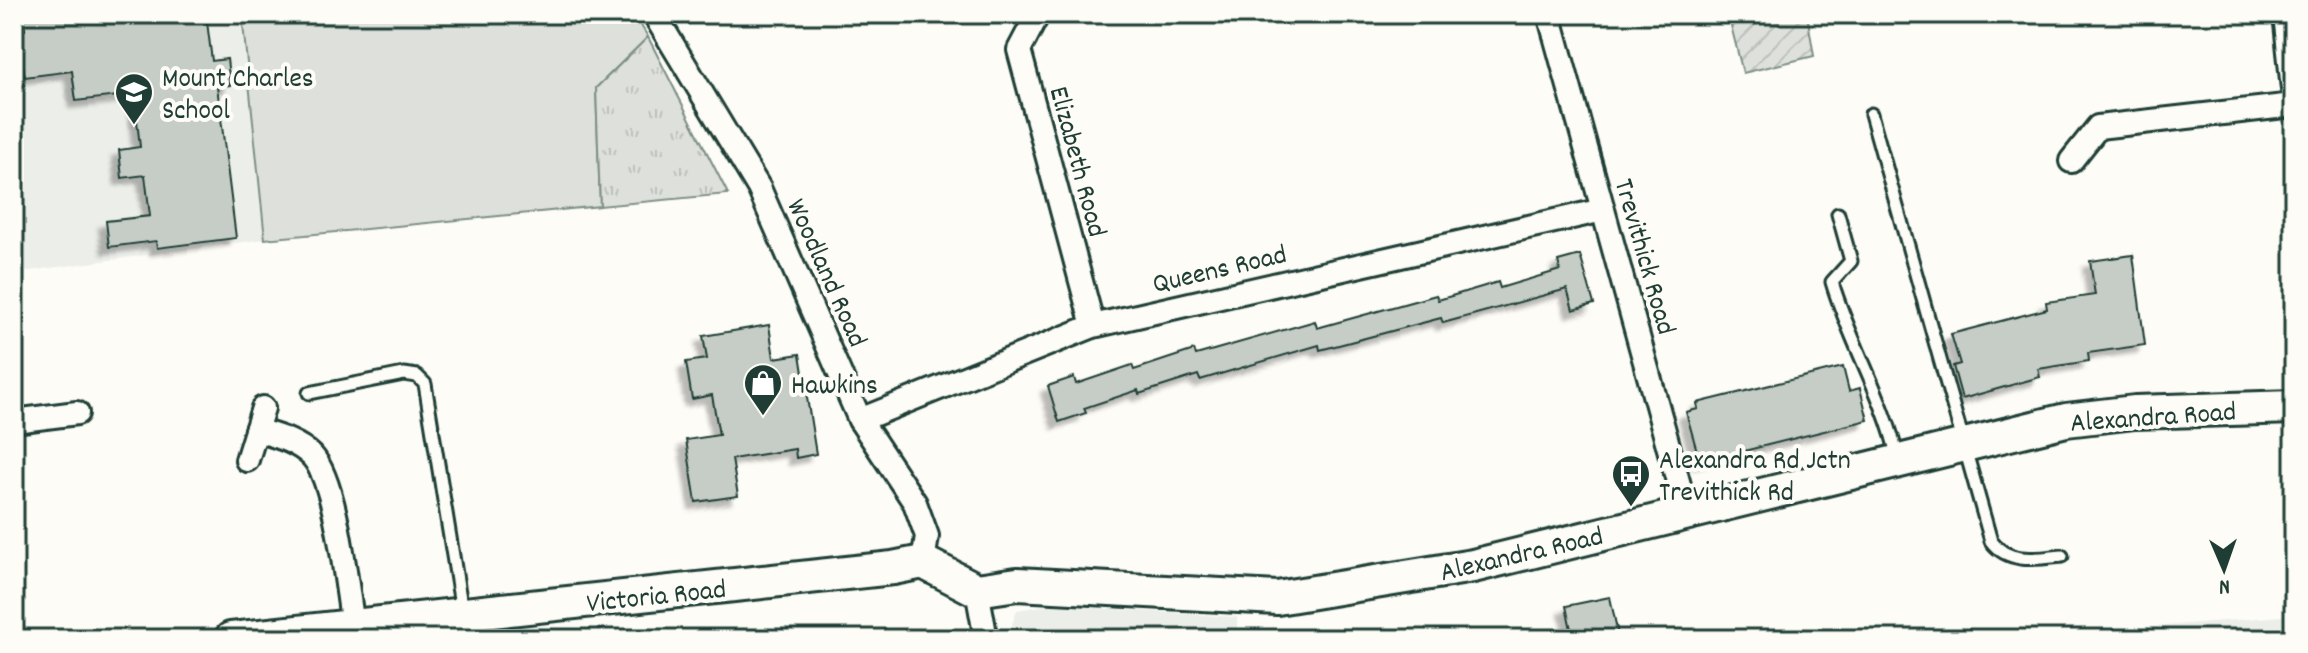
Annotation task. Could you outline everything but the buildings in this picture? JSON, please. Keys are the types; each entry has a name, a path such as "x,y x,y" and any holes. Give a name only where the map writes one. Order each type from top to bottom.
{"street":[{"name":"Elizabeth Road","path":"1038,14 1019,50 1093,326"},
{"name":"Trevithick Road","path":"1549,14 1687,514"},
{"path":"2285,14 2294,99"},
{"name":"Woodland Road","path":"657,15 759,188 860,420 915,503 927,536 923,562"},
{"path":"2071,161 2098,127 2294,105"},
{"name":"Queens Road","path":"860,420 1093,326 1603,210"},
{"name":"Alexandra Road","path":"977,590 1017,584 1277,598 1473,566 2066,420 2135,412 2294,407"},
{"path":"247,460 263,408"},
{"path":"14,421 77,413"},
{"path":"256,430 291,441 317,462 334,515 353,625"},
{"path":"923,562 977,590 986,639"},
{"name":"Victoria Road","path":"231,639 878,570 923,562"}],"lane":[{"path":"1871,114 1991,541 1997,550 2010,557 2062,556"},
{"path":"1838,214 1851,261 1832,282 1841,314 1891,428 1898,460"},
{"path":"309,393 404,374 417,376 425,384 463,615"}],"shaded area":[{"name":"Mount Charles School","path":"14,14 242,14 265,239 14,273"},
{"path":"1048,605 1237,617 1237,639 1007,639 1017,610"},
{"path":"2294,615 2294,639 2012,639"},
{"path":"1966,633 1967,639 1883,639"}],"green space":[{"path":"242,14 634,14 648,37 596,88 600,206 265,239"},
{"path":"1728,14 1807,14 1814,56 1743,73"},
{"path":"648,37 728,194 600,206 596,88"}],"place":[{"name":"Mount Charles School","path":"134,126"},
{"name":"Hawkins","path":"763,417"},
{"name":"Alexandra Rd Jctn Trevithick Rd","path":"1631,508"}]}
